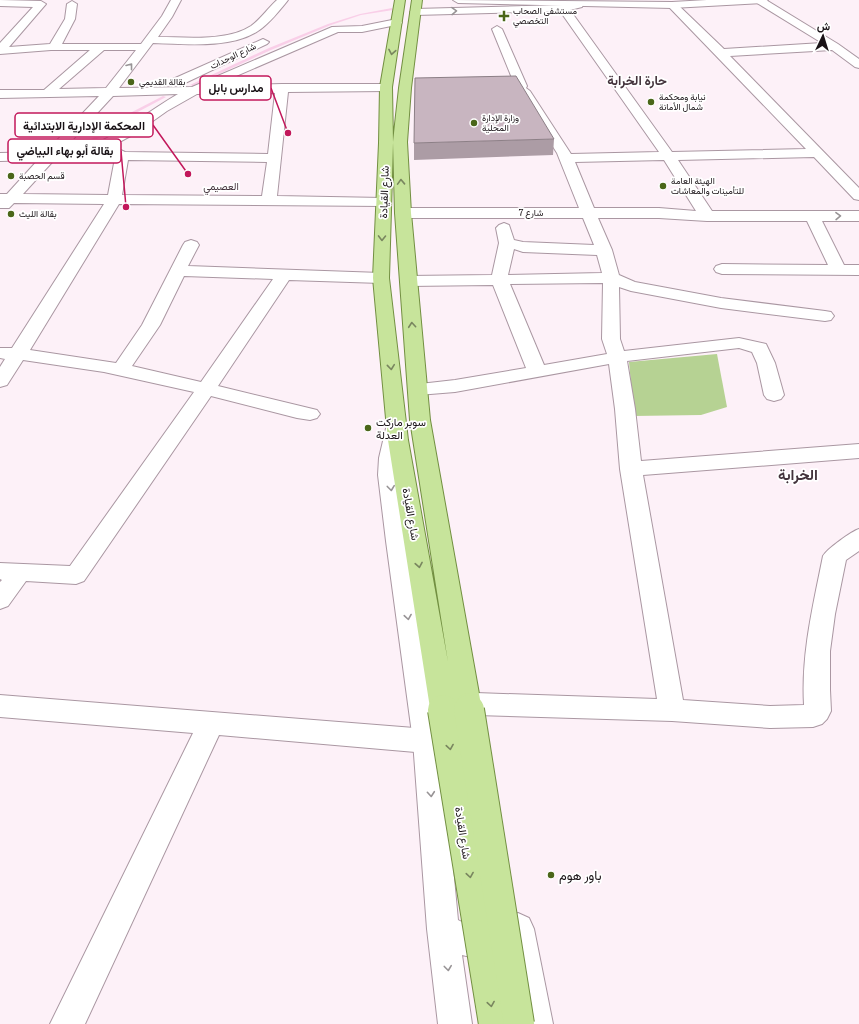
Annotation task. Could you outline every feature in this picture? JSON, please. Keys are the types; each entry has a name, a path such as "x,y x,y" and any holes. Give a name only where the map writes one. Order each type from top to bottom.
{"main road":[{"name":"شارع القيادة","path":"403,7 386,87 386,142 381,278 408,421"},
{"name":"شارع القيادة","path":"403,7 405,88 400,142 403,213 418,390 408,421 398,440 463,706 519,1024"},
{"name":"شارع القيادة","path":"463,706 494,1024"}],"street":[{"path":"42,156 110,92 142,44 165,0"},
{"path":"2,200 42,156 96,92 172,10 176,0"},
{"path":"0,50 142,44 238,36 255,28 283,0"},
{"path":"458,0 579,4"},
{"path":"562,4 601,1 688,0"},
{"path":"97,148 131,130 163,108 195,90 336,29 362,29 403,7 562,4 672,5 762,0 834,46 859,65"},
{"path":"0,3 41,4 0,50"},
{"path":"54,47 70,19 72,4"},
{"path":"562,4 669,157 704,211"},
{"path":"672,5 721,53 859,196"},
{"path":"497,28 521,86 567,158 604,250 611,278 611,339 617,358 625,409 631,469 672,710"},
{"name":"شارع الوحدات","path":"159,91 263,42"},
{"path":"47,93 102,46"},
{"path":"721,53 834,46"},
{"path":"490,87 521,86"},
{"path":"0,94 386,87"},
{"path":"268,202 282,88"},
{"path":"405,88 420,88"},
{"path":"0,157 42,156 97,148 107,148 122,156 274,158"},
{"path":"567,158 818,153"},
{"path":"0,381 9,353 114,200 122,156"},
{"path":"2,200 383,202"},
{"name":"شارع 7","path":"403,213 659,213 859,205"},
{"name":"شارع 7","path":"704,211 813,217 859,216"},
{"path":"502,213 507,243 499,279 538,372"},
{"path":"813,217 838,270"},
{"path":"507,243 523,247 604,250"},
{"path":"121,369 151,325 191,245"},
{"path":"722,268 859,270"},
{"path":"179,271 381,278"},
{"path":"0,600 10,572 76,575 284,275"},
{"path":"408,281 611,278 631,286 721,303 825,316"},
{"path":"418,390 455,386 617,358 739,343 760,348 766,363 774,394"},
{"path":"9,353 121,369 206,389 275,408 310,414"},
{"path":"455,1024 443,929 427,741 397,541 389,475 391,442 408,421 434,459 463,706 517,923 536,1024"},
{"path":"631,469 859,451"},
{"path":"463,706 672,710 804,718 813,716 818,710 816,665 819,634 835,556 852,545 859,537"},
{"path":"0,706 427,741"},
{"path":"66,1024 211,723"},
{"path":"443,929 457,938 473,942 490,941 506,934 517,923"}],"green space":[{"path":"717,354 727,407 701,415 634,416 629,362"}],"building":[{"name":"وزارة الإدارة المحلية","path":"516,76 554,139 414,143 415,78"}],"waterway":[{"path":"192,85 299,36 330,24 376,11 392,9"},
{"path":"72,148 109,131 133,113 164,97"}],"place":[{"name":"مستشفى الصحاب التخصصي","path":"504,16"},
{"name":"بقالة القديمي","path":"131,82"},
{"name":"نيابة ومحكمة شمال الأمانة","path":"651,102"},
{"name":"وزارة الإدارة المحلية","path":"474,123"},
{"name":"مدارس بابل","path":"288,133"},
{"name":"المحكمة الإدارية الابتدائية","path":"188,174"},
{"name":"قسم الحصبة","path":"11,176"},
{"name":"الهيئة العامة للتأمينات والمعاشات","path":"663,186"},
{"name":"بقالة أبو بهاء البياضي","path":"126,207"},
{"name":"بقالة الليث","path":"11,214"},
{"name":"سوبر ماركت العدلة","path":"368,428"},
{"name":"باور هوم","path":"551,875"}],"district":[{"name":"حارة الخرابة","path":"637,80"},
{"name":"العصيمي","path":"221,186"},
{"name":"الخرابة","path":"798,475"}]}
